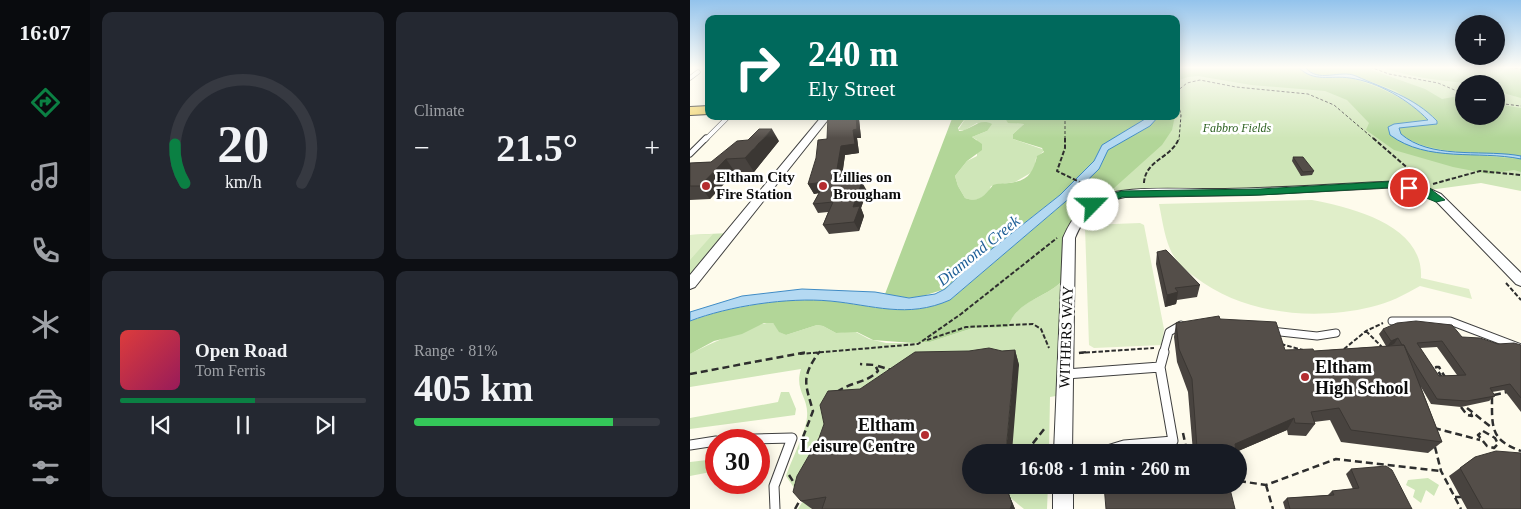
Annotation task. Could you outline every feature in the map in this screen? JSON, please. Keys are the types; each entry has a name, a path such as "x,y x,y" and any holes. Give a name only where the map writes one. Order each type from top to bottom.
{"main road":[{"path":"690,111 705,110"}],"street":[{"path":"690,284 824,120"},
{"name":"WITHERS WAY","path":"1063,444 1069,242 1077,223 1101,199 1132,195 1393,186 1425,187 1521,282"},
{"path":"1057,494 1063,509"}],"lane":[{"path":"690,154 725,120"},
{"path":"1392,321 1450,321 1521,348"},
{"path":"1136,444 1173,441 1160,367 1168,332 1174,328 1193,323"},
{"path":"1264,330 1317,336 1336,333"},
{"path":"1065,374 1160,367"},
{"path":"770,437 792,438 774,486 775,509"},
{"path":"690,445 705,442"}],"path":[{"path":"1275,91 1322,98 1355,120 1365,132 1407,166 1425,187 1480,171 1521,175"},
{"path":"1505,104 1521,106"},
{"path":"1145,190 1145,174 1155,162 1176,145 1182,116 1180,109"},
{"path":"1065,120 1065,148 1057,170 1101,199"},
{"path":"922,342 961,314 1058,236"},
{"path":"690,374 820,350 902,347 966,327 1029,324 1039,326 1049,348"},
{"path":"1366,331 1384,350"},
{"path":"1067,354 1164,347"},
{"path":"801,441 813,415 805,381 820,350"},
{"path":"860,364 887,367 893,371"},
{"path":"834,395 844,386 872,377 878,371 878,366"},
{"path":"1436,366 1439,367 1446,378 1443,380 1436,366"},
{"path":"1433,379 1443,380"},
{"path":"1432,436 1429,427 1480,440 1487,446 1494,448 1498,444 1492,428 1492,395 1511,392"},
{"path":"1461,406 1467,415 1472,416 1467,408 1492,428"},
{"path":"1032,444 1045,428"},
{"path":"1480,440 1478,435 1483,431 1504,446 1521,451"},
{"path":"1434,444 1442,471 1461,509"},
{"path":"1247,482 1266,484 1336,459 1442,471"},
{"path":"1389,465 1394,474"},
{"path":"792,467 789,476 798,489"},
{"path":"1266,484 1273,509"},
{"path":"795,509 802,496"},
{"path":"1455,497 1460,497"}],"green space":[{"name":"Fabbro Fields","path":"1180,91 1455,91 1455,125 1505,125 1505,91 1521,91 1521,191 1481,183 1429,190 1410,184 1137,192 1053,206 1054,120 1180,120"},
{"path":"1322,91 1385,91 1412,106 1428,120 1394,124 1390,135 1393,137 1429,151 1521,159 1521,172 1514,170 1489,174 1453,167 1394,150 1366,130 1369,123 1347,100"},
{"path":"1395,91 1428,91 1442,99 1455,97 1455,125 1505,125 1505,105 1521,108 1521,156 1442,150 1413,141 1401,134 1399,128 1437,123 1435,119"},
{"path":"1505,91 1521,91 1521,98 1505,94"},
{"path":"951,120 964,120 958,128 959,131 983,122 992,124 987,131 972,137 982,144 982,150 967,161 955,176 965,198 978,199 985,195 993,185 1015,182 1025,178 1034,167 1037,156 1044,152 1042,148 1013,139 1013,134 1024,124 1008,123 1006,120 1143,120 1102,145 1094,161 1060,195 969,267 945,289 909,298 885,294"},
{"path":"964,120 1006,120 1011,123 1024,124 1013,134 1013,139 1045,150 1036,158 1034,171 1015,182 991,186 987,194 981,198 974,200 965,198 955,176 967,161 977,156 977,140 972,137 987,131 977,123 965,130 958,130"},
{"path":"1155,120 1174,120 1172,130 1162,145 1113,189 1110,195 1072,221 1066,232 1063,280 1048,292 1025,305 1012,318 1008,327 973,328 930,342 913,343 873,340 857,332 836,333 817,325 786,335 779,332 773,323 764,323 742,334 714,341 690,354 690,321 740,307 795,300 813,300 904,310 934,306 950,300 1065,202 1099,169 1108,150 1150,126"},
{"path":"1312,200 1347,208 1383,222 1399,232 1411,245 1419,260 1421,278 1469,289 1472,299 1420,286 1384,303 1349,311 1302,313 1256,306 1214,289 1181,265 1168,244 1159,204"},
{"path":"1140,223 1144,225 1164,329 1162,345 1094,348 1089,345 1085,227 1088,225"},
{"path":"728,233 690,279 690,235"},
{"path":"713,234 690,260 690,235"},
{"path":"1063,280 1056,396 1050,397 1049,444 998,444 879,378 859,389 809,504 811,509 798,509 803,501 786,476 807,417 806,404 799,383 801,369 690,387 690,354 732,335 766,323 773,323 780,332 786,335 817,325 836,333 854,331 869,339 886,343 930,342 973,328 1008,326 1012,317 1025,305"},
{"path":"781,392 789,392 796,409 795,415 690,429 690,418 778,402"},
{"path":"705,460 705,473 690,476 690,462"},
{"path":"1428,478 1439,485 1434,496 1426,490 1421,503 1413,497 1415,490 1406,485 1408,480"},
{"path":"998,494 1048,494 1047,509 1024,509 1007,495 979,509"}],"water":[{"path":"1388,91 1399,94 1419,106 1437,121 1437,124 1399,128 1401,134 1413,142 1440,150 1515,155 1521,156 1521,159 1437,153 1405,144 1390,135 1388,127 1394,124 1428,120 1412,106"},
{"path":"1143,120 1155,120 1150,126 1108,150 1099,169 1065,202 950,300 934,306 904,310 830,301 796,300 740,307 690,321 690,312 742,296 802,289 875,292 909,298 935,294 945,289 969,267 1060,195 1094,161 1102,145"}],"building":[{"path":"828,120 856,120 857,129 853,130 855,144 841,146 836,175 854,174 849,182 862,182 853,207 860,206 854,222 823,225 833,202 813,204 825,182 808,184 816,158 818,140 827,139"},
{"path":"759,129 772,129 745,158 726,159 700,186 690,186 690,163 711,162 737,141 748,140"},
{"path":"1293,157 1303,157 1314,171 1303,172"},
{"path":"1166,250 1200,285 1175,288 1178,292 1167,295 1157,252"},
{"path":"1219,316 1220,319 1276,322 1285,350 1313,349 1314,351 1404,345 1442,442 1351,430 1339,408 1311,412 1315,424 1295,423 1294,418 1235,444 1197,444 1192,379 1179,349 1176,323"},
{"path":"1416,321 1452,325 1462,337 1480,338 1498,344 1514,343 1521,345 1521,398 1510,384 1490,388 1495,396 1467,401 1437,399 1404,345 1402,345 1398,338 1391,341 1383,329 1397,323","holes":["1442,341 1466,375 1439,376 1417,343"]},
{"name":"Eltham Leisure Centre","path":"989,348 1002,351 1015,350 1007,444 962,444 962,494 1009,494 1012,504 1010,509 822,509 826,497 801,501 793,492 797,476 819,438 824,424 820,405 828,391 860,389 915,352 969,351"},
{"path":"1496,451 1521,453 1521,509 1483,509 1460,468 1475,457"},
{"path":"1386,466 1392,470 1412,509 1290,509 1287,498 1334,495 1332,491 1359,488 1351,469"},
{"path":"1105,494 1231,494 1235,509 1106,509"}],"place":[{"name":"Eltham City Fire Station","path":"706,186"},
{"name":"Lillies on Brougham","path":"823,186"},
{"name":"Eltham High School","path":"1305,377"},
{"name":"Eltham Leisure Centre","path":"925,435"}],"route":[{"path":"1093,205 1106,198 1122,194 1260,192 1393,186 1400,184 1425,189 1435,194 1440,200 1424,192 1409,188"}],"water label":[{"name":"Diamond Creek","path":"978,250"}]}
